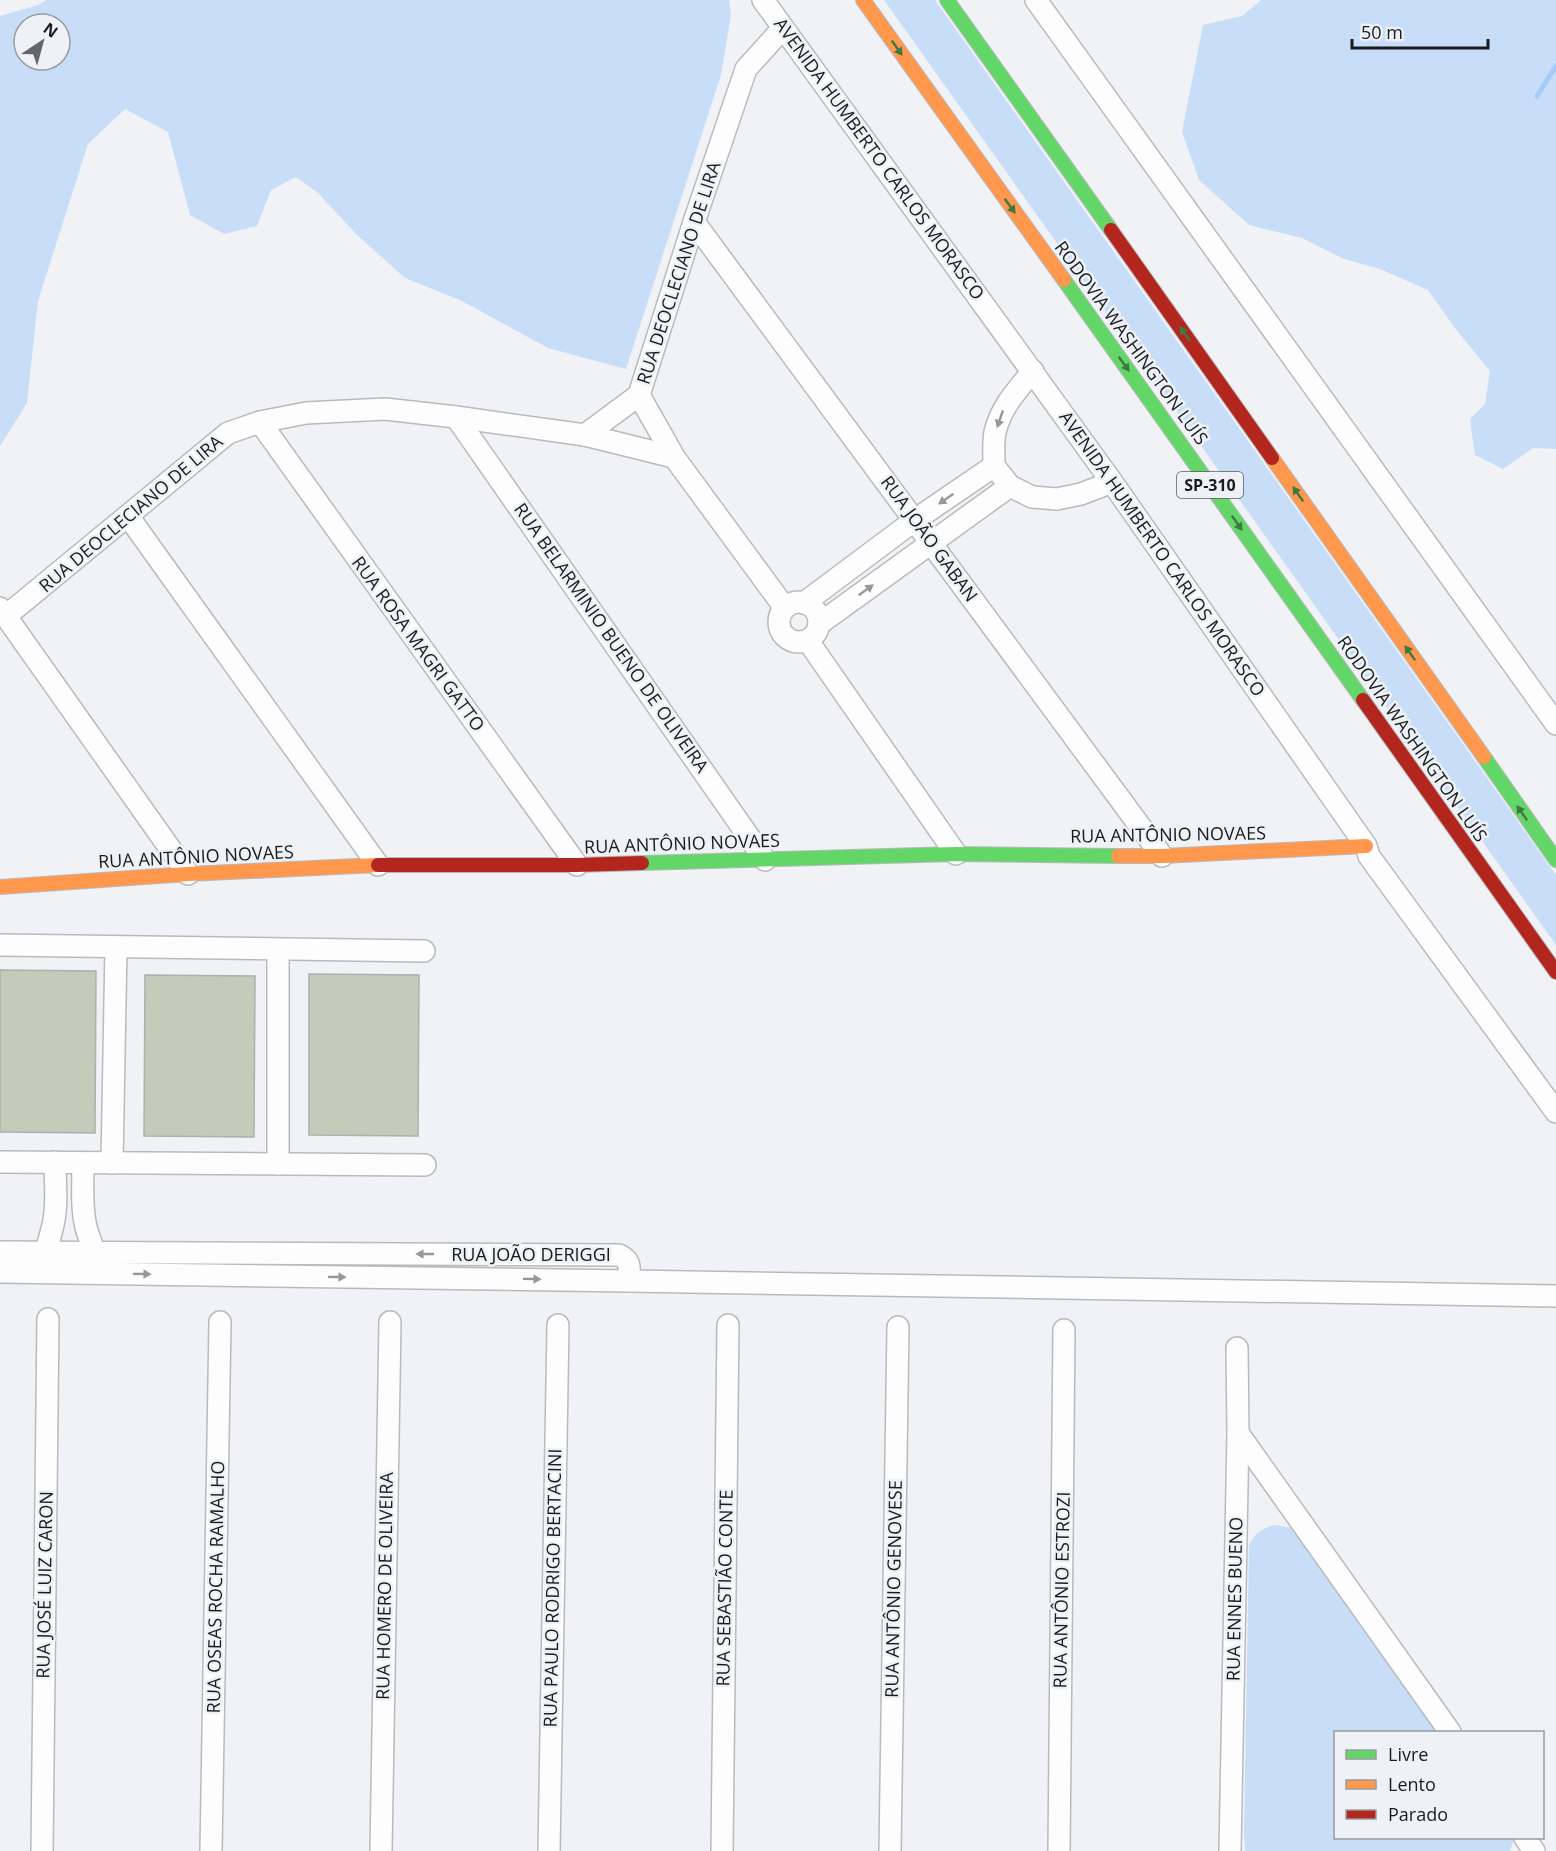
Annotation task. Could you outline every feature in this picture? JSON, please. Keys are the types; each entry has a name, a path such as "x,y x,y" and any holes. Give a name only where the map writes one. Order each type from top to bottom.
{"main road":[{"name":"RODOVIA WASHINGTON LUÍS","path":"863,0 1160,413 1556,972"},
{"path":"947,0 1556,860"},
{"name":"RUA ANTÔNIO NOVAES","path":"0,887 188,874 378,865 577,865 956,854 1162,856 1366,846"}],"street":[{"name":"AVENIDA HUMBERTO CARLOS MORASCO","path":"763,0 1033,371 1366,846 1370,856 1556,1112"},
{"path":"1036,0 1556,724"},
{"name":"RUA DEOCLECIANO DE LIRA","path":"3,612 128,516 228,433 306,413 385,409 585,435 639,395 746,69 783,28"},
{"name":"RUA JOÃO GABAN","path":"694,222 1162,856"},
{"path":"1033,371 1011,396 1002,411 995,433 994,466 1010,486 1032,497 1057,500 1112,482"},
{"path":"639,395 674,457 795,605 816,611 819,617 813,633"},
{"name":"RUA BELARMINIO BUENO DE OLIVEIRA","path":"456,417 765,860"},
{"name":"RUA ROSA MAGRI GATTO","path":"260,423 577,865"},
{"path":"585,435 674,457"},
{"path":"994,466 781,614 779,620 783,634 794,642 813,633 1010,486"},
{"path":"128,516 378,865"},
{"path":"3,612 188,874"},
{"path":"813,633 956,854"},
{"path":"0,945 424,951"},
{"path":"112,1163 116,946"},
{"path":"278,949 279,1164"},
{"path":"0,1162 425,1166"},
{"path":"43,1263 55,1215 56,1162"},
{"path":"83,1163 84,1212 96,1264"},
{"name":"RUA JOÃO DERIGGI","path":"0,1252 43,1263"},
{"name":"RUA JOÃO DERIGGI","path":"0,1272 43,1263 629,1281 1556,1296"},
{"name":"RUA JOSÉ LUIZ CARON","path":"42,1851 48,1318"},
{"name":"RUA OSEAS ROCHA RAMALHO","path":"211,1851 220,1322"},
{"name":"RUA HOMERO DE OLIVEIRA","path":"381,1851 390,1322"},
{"name":"RUA PAULO RODRIGO BERTACINI","path":"549,1851 558,1325"},
{"name":"RUA SEBASTIÃO CONTE","path":"722,1851 728,1325"},
{"name":"RUA ANTÔNIO GENOVESE","path":"890,1851 898,1327"},
{"name":"RUA ANTÔNIO ESTROZI","path":"1059,1851 1064,1330"},
{"name":"RUA ENNES BUENO","path":"1230,1851 1238,1433 1237,1348"},
{"path":"1238,1433 1449,1731"}],"shaded area":[{"path":"46,0 729,0 731,14 721,75 626,369 548,348 462,301 405,278 357,235 318,193 296,177 271,190 257,226 224,234 190,215 168,132 125,109 88,144 38,301 27,403 0,446 0,16 12,13 12,72 72,72 72,12 14,12 38,5"},
{"path":"884,0 935,0 1556,875 1556,945"},
{"path":"1261,0 1556,0 1556,449 1533,448 1503,469 1475,455 1470,419 1485,404 1490,371 1454,327 1428,290 1380,269 1344,259 1302,238 1249,225 1199,180 1182,132 1203,25 1242,16"},
{"path":"1274,1525 1293,1528 1442,1731 1334,1731 1334,1839 1513,1839 1510,1851 1245,1851 1249,1545 1254,1537 1265,1528"}],"building":[{"path":"0,970 96,971 95,1133 0,1132"},
{"path":"309,974 419,975 418,1136 309,1135"},
{"path":"145,975 255,976 254,1137 144,1136"}],"waterway":[{"path":"1537,96 1556,66"}],"traffic: fast":[{"path":"947,0 1111,230"},
{"path":"1064,280 1363,700"},
{"path":"1484,757 1556,860"},
{"path":"642,863 956,854 1118,856"}],"traffic: slow":[{"path":"863,0 1064,280"},
{"path":"1272,458 1484,757"},
{"path":"1118,856 1366,846"},
{"path":"0,887 188,874 378,865"}],"traffic: jam":[{"path":"1111,230 1272,458"},
{"path":"1363,700 1556,972"},
{"path":"378,865 642,863"}]}
